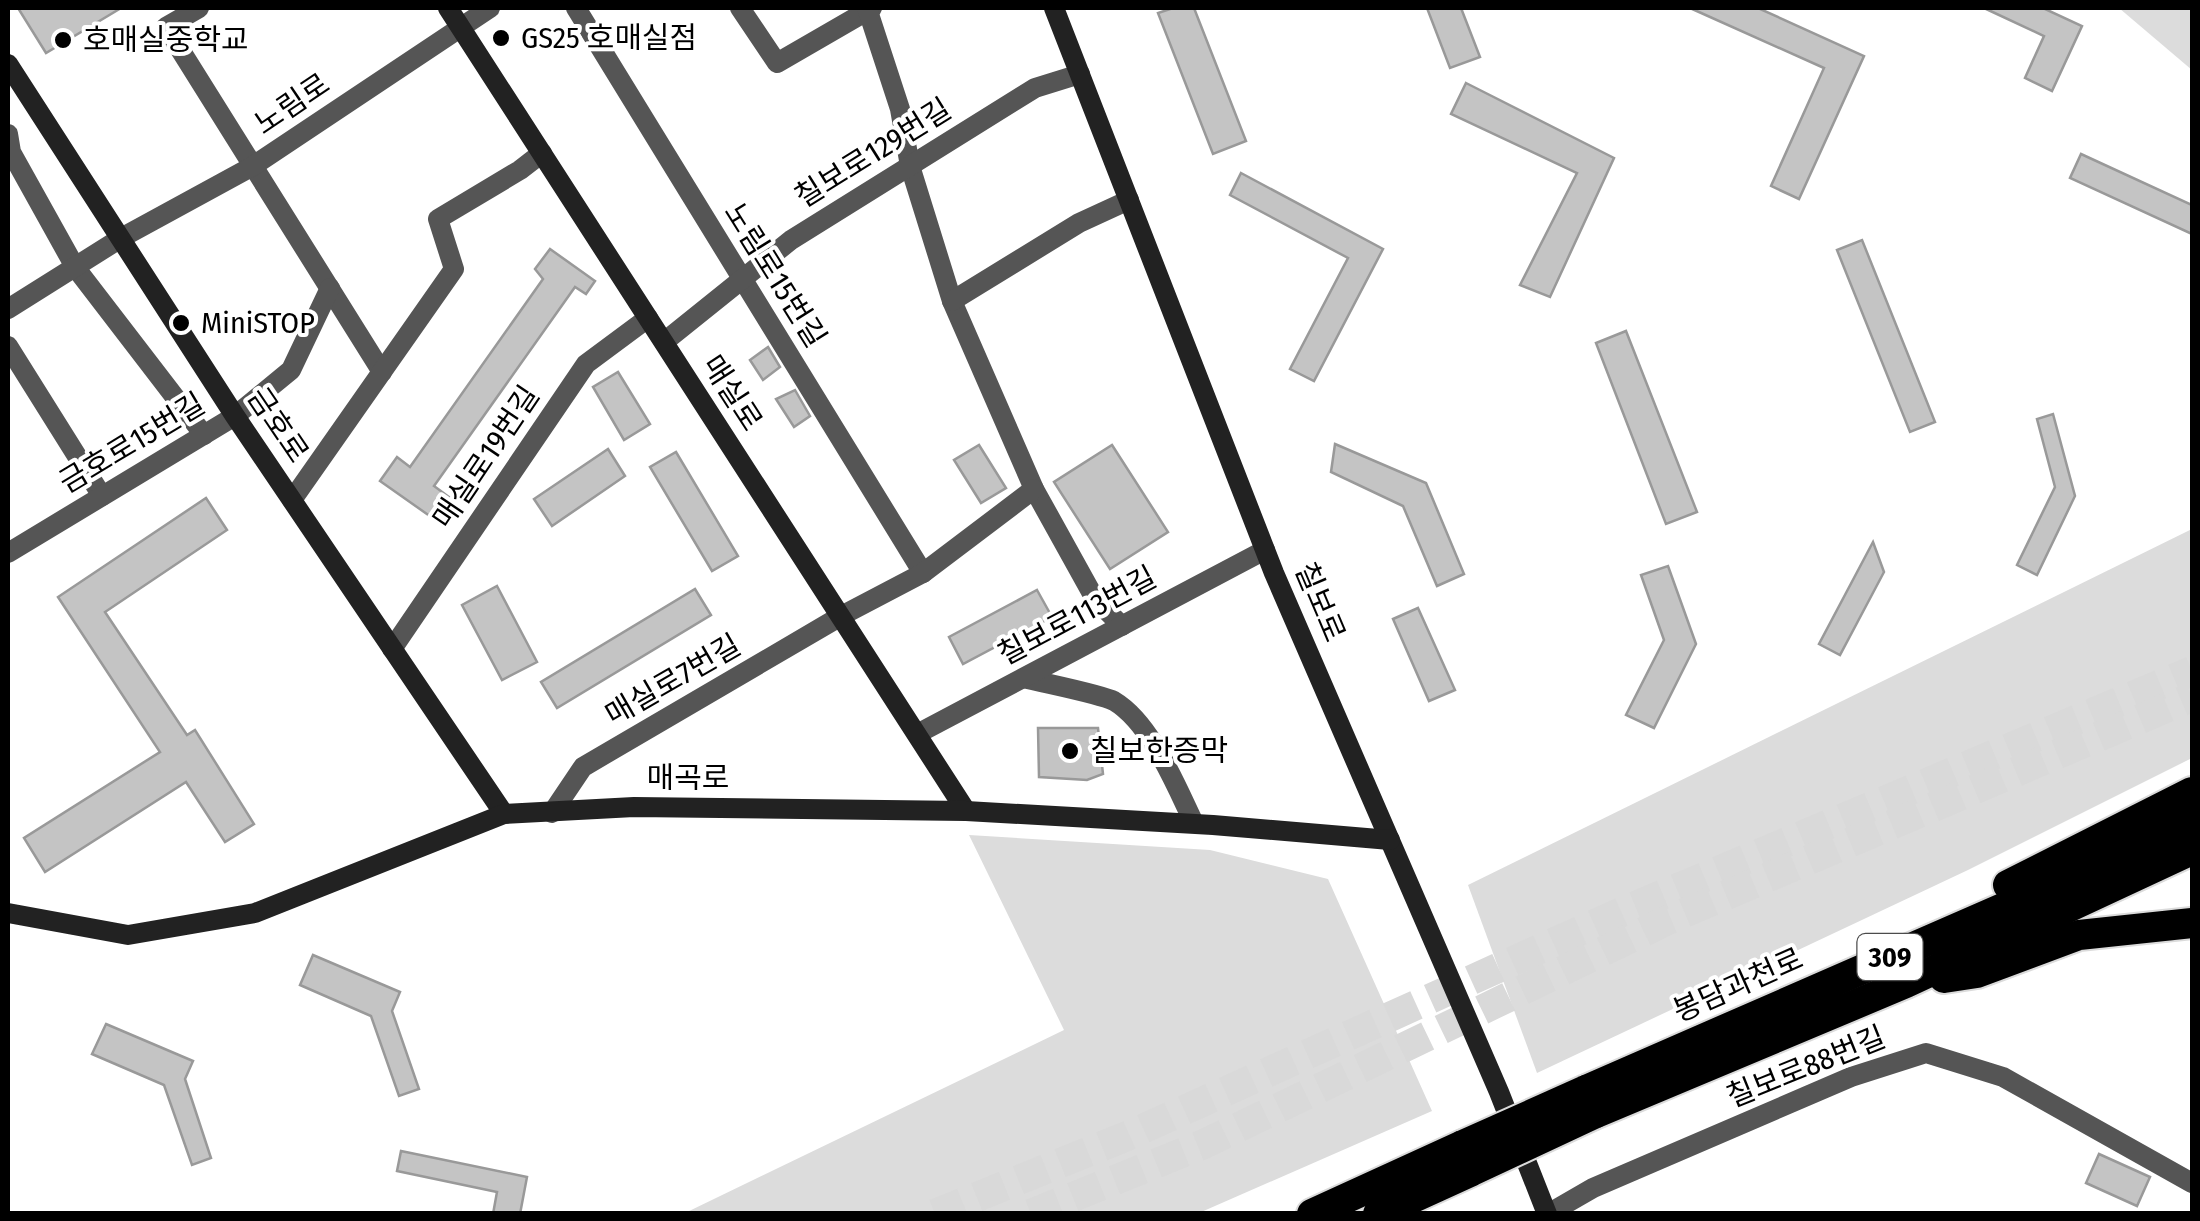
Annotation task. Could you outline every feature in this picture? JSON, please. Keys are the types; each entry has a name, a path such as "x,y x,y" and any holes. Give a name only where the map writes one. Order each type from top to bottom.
{"highway":[{"path":"1901,969 1974,902 2192,792"},
{"name":"봉담과천로","path":"1901,969 2192,822"},
{"name":"봉담과천로","path":"1312,1214 1468,1158 1901,969 2192,850"},
{"path":"1901,969 1977,973 2080,936 2192,923"},
{"name":"봉담과천로","path":"1378,1214 1468,1158"}],"street":[{"path":"198,8 166,27 382,372"},
{"name":"노림로","path":"8,310 120,238 253,166 454,17 490,8"},
{"name":"노림로15번길","path":"576,8 922,573"},
{"path":"740,8 777,62 869,8 900,108 910,166 952,300 1034,489 1095,600 1122,626"},
{"name":"칠보로","path":"1054,8 1266,550 1499,1092 1547,1214"},
{"name":"매실로","path":"454,17 966,811"},
{"name":"금호로","path":"8,64 236,416 504,814"},
{"name":"칠보로129번길","path":"664,342 791,240 1035,88 1080,74"},
{"path":"8,134 11,152 75,267 204,434"},
{"path":"292,500 454,269 438,218 542,153"},
{"path":"952,300 1078,224 1129,200"},
{"name":"금호로15번길","path":"8,553 236,416 290,370 330,288"},
{"name":"매실로19번길","path":"392,649 586,364 648,318"},
{"path":"8,346 102,496"},
{"name":"매실로7번길","path":"552,813 583,767 840,616 922,573 1034,489"},
{"name":"칠보로113번길","path":"917,734 1266,550"},
{"path":"1024,678 1113,700 1137,723 1166,766 1194,824"},
{"name":"매곡로","path":"8,913 128,935 255,914 504,814 634,808 966,811 1390,840"},
{"name":"칠보로88번길","path":"1547,1214 1593,1188 1851,1078 1926,1053 2003,1076 2192,1183"}],"shaded area":[{"path":"2119,8 2192,8 2192,70"},
{"path":"2192,529 2192,758 1968,870 1537,1073 1468,885"},
{"path":"969,835 1210,850 1328,879 1432,1111 1199,1213 685,1213 1064,1030"}],"building":[{"path":"18,8 121,8 46,53"},
{"path":"1194,8 1246,141 1213,154 1158,13"},
{"path":"1427,8 1461,8 1480,57 1450,68"},
{"path":"1690,8 1758,8 1864,56 1799,199 1771,186 1824,68"},
{"path":"1984,8 2043,8 2082,26 2052,91 2025,78 2044,36"},
{"path":"1466,83 1614,158 1550,297 1520,285 1577,173 1451,114"},
{"path":"2081,154 2192,205 2192,234 2070,178"},
{"path":"1241,173 1383,249 1314,381 1290,369 1348,258 1230,195"},
{"path":"1862,240 1935,422 1910,432 1837,250"},
{"path":"550,249 595,281 586,294 575,287 434,486 449,497 434,519 380,481 397,457 410,467 543,279 535,269"},
{"path":"1626,331 1697,512 1666,524 1596,343"},
{"path":"768,347 780,367 763,380 750,360"},
{"path":"618,372 650,424 624,440 593,387"},
{"path":"795,390 810,416 794,427 776,399"},
{"path":"2053,414 2075,496 2037,575 2017,565 2055,487 2037,419"},
{"path":"1335,444 1426,483 1464,574 1437,586 1403,506 1331,472"},
{"path":"979,445 1006,488 981,503 954,460"},
{"path":"1112,445 1168,532 1110,569 1054,482"},
{"path":"608,449 625,476 552,526 534,499"},
{"path":"676,452 738,556 712,571 650,467"},
{"path":"206,498 227,530 105,612 187,735 195,730 254,824 225,842 186,782 45,872 24,838 160,752 58,597"},
{"path":"1873,542 1884,572 1840,655 1819,644"},
{"path":"1668,566 1696,644 1654,728 1626,715 1664,640 1641,575"},
{"path":"497,586 537,662 502,680 462,605"},
{"path":"695,589 711,615 557,708 541,682"},
{"path":"1037,590 1052,617 963,664 949,637"},
{"path":"1418,608 1455,690 1429,701 1393,619"},
{"name":"칠보한증막","path":"1038,728 1098,728 1103,774 1087,780 1039,777"},
{"path":"313,955 400,992 392,1011 419,1089 399,1096 371,1016 300,985"},
{"path":"106,1024 193,1061 185,1079 211,1158 192,1165 164,1085 92,1054"},
{"path":"401,1151 527,1177 520,1214 493,1214 497,1192 397,1171"},
{"path":"2099,1154 2150,1177 2137,1206 2086,1183"}],"tunnel":[{"path":"935,1214 1127,1136 1626,910 2192,671"},
{"path":"1031,1214 1204,1144 1670,919 2192,697"}],"place":[{"name":"GS25 호매실점","path":"501,38"},
{"name":"호매실중학교","path":"63,40"},
{"name":"MiniSTOP","path":"181,323"},
{"name":"칠보한증막","path":"1070,751"}]}
